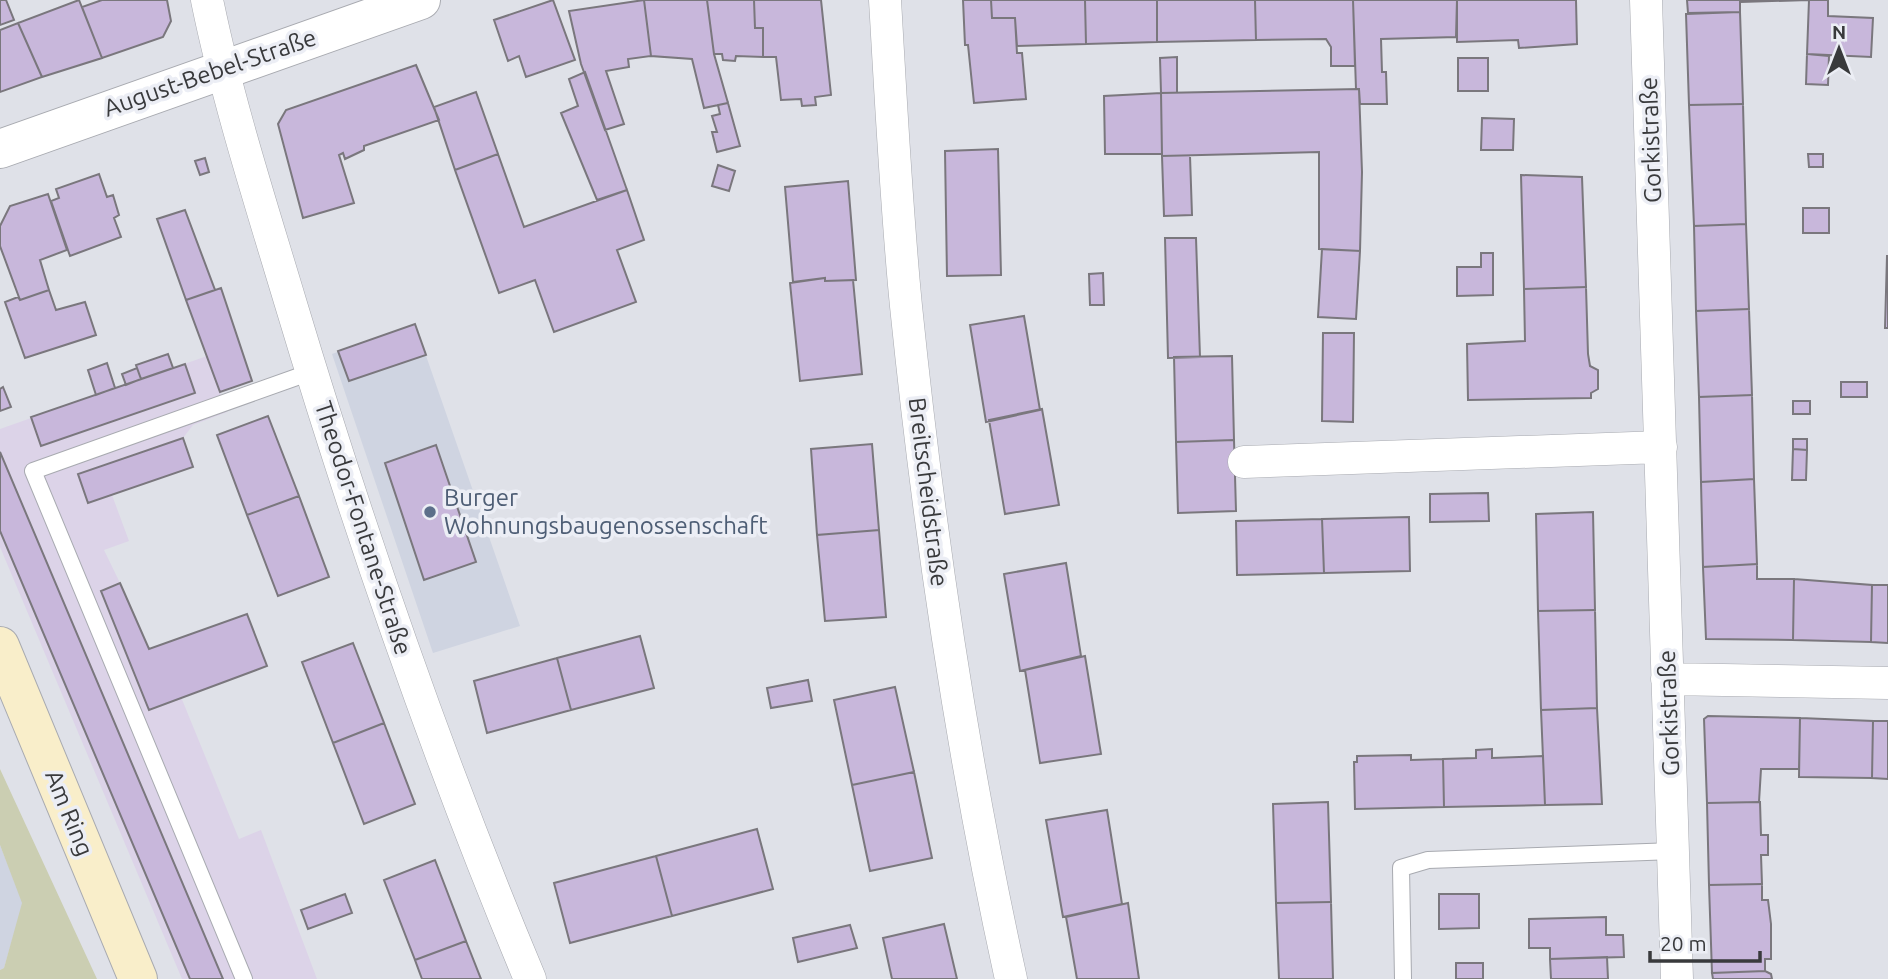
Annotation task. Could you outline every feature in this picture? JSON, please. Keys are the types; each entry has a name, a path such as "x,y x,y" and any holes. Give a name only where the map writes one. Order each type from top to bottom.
{"main road":[{"name":"Am Ring","path":"0,646 138,979"}],"street":[{"name":"Theodor-Fontane-Straße","path":"207,0 221,69 311,372 399,642 481,859 530,979"},
{"name":"August-Bebel-Straße","path":"0,149 421,0"},
{"name":"Breitscheidstraße","path":"885,0 906,304 946,635 976,812 1011,979"},
{"name":"Gorkistraße","path":"1646,0 1677,979"},
{"path":"1244,462 1661,447"},
{"path":"1667,679 1888,683"}],"lane":[{"path":"244,979 33,471 311,372"},
{"path":"1403,979 1401,868 1428,860 1674,851"}],"shaded area":[{"path":"415,324 520,626 433,653 332,354"},
{"path":"207,356 227,412 193,425 183,438 193,467 112,495 129,541 104,550 120,583 101,592 129,658 181,697 239,839 261,830 317,979 182,979 0,547 0,429"},
{"path":"0,845 23,903 4,968 0,970"}],"green space":[{"path":"0,769 97,979 0,979 0,970 4,968 22,903 0,845"}],"building":[{"path":"0,0 6,0 14,20 0,25"},
{"path":"79,0 102,58 42,77 18,23"},
{"path":"102,0 167,0 171,21 163,37 102,58 82,7"},
{"path":"553,0 575,60 526,77 519,56 508,61 494,20"},
{"path":"644,0 651,56 628,59 629,67 606,71 624,124 605,130 581,64 569,11"},
{"path":"644,0 707,0 714,54 728,103 704,108 692,59 651,56"},
{"path":"707,0 754,0 755,28 763,28 763,57 736,56 735,61 723,60 722,54 714,54"},
{"path":"754,0 821,0 831,95 815,97 816,105 802,106 801,99 781,100 776,57 763,57 763,28 755,28"},
{"path":"963,0 991,0 992,18 1015,18 1017,53 1022,53 1026,99 974,103 968,45 965,45"},
{"path":"991,0 1085,0 1086,44 1017,46 1015,18 992,18"},
{"path":"1085,0 1157,0 1157,42 1086,44"},
{"path":"1157,0 1255,0 1256,40 1157,42"},
{"path":"1255,0 1353,0 1355,66 1331,66 1331,47 1326,39 1256,40"},
{"path":"1353,0 1457,0 1456,37 1381,39 1387,104 1360,104 1359,89 1356,89"},
{"path":"1457,0 1576,0 1577,44 1519,48 1518,40 1457,42"},
{"path":"1687,0 1809,0 1740,2 1740,12 1688,13"},
{"path":"1809,0 1828,0 1828,16 1873,18 1871,57 1807,54"},
{"path":"1740,12 1743,104 1689,105 1686,14"},
{"path":"18,23 42,77 0,92 0,30"},
{"path":"1807,54 1829,56 1828,85 1806,84"},
{"path":"1177,57 1177,93 1161,93 1160,58"},
{"path":"1458,58 1488,58 1488,91 1458,91"},
{"path":"416,65 439,120 364,146 364,150 345,159 343,153 339,155 354,203 303,218 278,124 286,110"},
{"path":"585,72 627,190 597,200 561,113 578,106 569,79"},
{"path":"1359,89 1362,172 1360,251 1319,249 1319,152 1162,156 1161,93"},
{"path":"476,92 498,154 455,170 434,107"},
{"path":"1161,93 1162,154 1105,154 1104,96"},
{"path":"728,103 740,146 717,152 712,132 717,132 712,116 720,114 718,105"},
{"path":"1743,104 1746,224 1694,226 1689,105"},
{"path":"1482,118 1514,119 1513,150 1481,150"},
{"path":"998,149 1001,275 947,276 945,151"},
{"path":"498,154 524,227 627,190 644,240 617,250 636,302 554,332 535,280 499,293 455,170"},
{"path":"1808,154 1823,154 1823,167 1809,167"},
{"path":"1162,156 1190,156 1192,215 1164,216"},
{"path":"205,158 209,172 200,175 195,161"},
{"path":"718,165 735,171 729,191 712,186"},
{"path":"99,174 107,197 113,195 119,215 114,218 121,237 70,256 51,201 59,198 56,189"},
{"path":"1521,175 1582,177 1586,287 1524,289"},
{"path":"848,181 856,280 825,281 825,278 793,282 785,187"},
{"path":"48,194 67,250 40,260 49,290 20,300 0,246 0,226 10,206"},
{"path":"1803,208 1829,208 1829,233 1803,233"},
{"path":"185,210 215,290 186,300 157,219"},
{"path":"1746,224 1749,309 1696,311 1694,226"},
{"path":"1165,238 1196,238 1200,357 1168,358"},
{"path":"1322,249 1360,251 1356,319 1318,317"},
{"path":"1481,253 1493,253 1493,295 1457,296 1457,267 1481,267"},
{"path":"1887,256 1888,328 1885,328"},
{"path":"1103,273 1104,305 1090,305 1089,274"},
{"path":"825,278 825,281 853,280 862,374 800,381 790,283"},
{"path":"1586,287 1588,354 1590,366 1598,370 1598,389 1591,393 1591,398 1468,400 1467,344 1525,341 1524,289"},
{"path":"221,288 252,381 220,392 186,300"},
{"path":"49,290 56,310 85,302 96,335 25,358 5,302"},
{"path":"1749,309 1752,395 1699,397 1696,311"},
{"path":"1024,316 1040,410 986,422 970,325"},
{"path":"415,324 426,355 349,381 338,351"},
{"path":"1323,333 1354,333 1353,422 1322,421"},
{"path":"168,354 173,368 141,379 136,365"},
{"path":"1232,356 1234,440 1176,442 1174,357"},
{"path":"107,363 115,388 96,395 88,370"},
{"path":"185,364 195,393 41,446 31,417"},
{"path":"137,368 141,379 126,385 122,374"},
{"path":"1841,382 1867,382 1867,397 1841,397"},
{"path":"3,387 11,407 0,411 0,389"},
{"path":"1752,395 1754,479 1701,482 1699,397"},
{"path":"1793,401 1810,401 1810,414 1793,414"},
{"path":"1042,409 1059,505 1005,514 989,420"},
{"path":"268,416 299,496 247,515 217,435"},
{"path":"183,438 193,467 88,503 78,474"},
{"path":"1793,439 1807,439 1807,450 1793,449"},
{"path":"1234,440 1236,511 1178,513 1176,442"},
{"path":"872,444 879,530 817,535 811,449"},
{"name":"Burger Wohnungsbaugenossenschaft","path":"436,445 476,562 424,580 385,463"},
{"path":"1793,449 1807,450 1806,480 1792,480"},
{"path":"0,452 223,979 190,979 0,531"},
{"path":"1754,479 1757,564 1703,567 1701,482"},
{"path":"1488,493 1489,521 1430,522 1430,494"},
{"path":"299,496 329,577 278,596 247,515"},
{"path":"1593,512 1595,610 1538,611 1536,514"},
{"path":"1409,517 1410,571 1324,573 1322,519"},
{"path":"1322,519 1324,573 1237,575 1236,521"},
{"path":"879,530 886,617 825,621 817,535"},
{"path":"1066,563 1081,656 1020,671 1004,574"},
{"path":"1757,564 1757,579 1794,579 1793,640 1706,639 1703,567"},
{"path":"1794,579 1872,585 1871,642 1793,640"},
{"path":"120,583 149,649 247,614 267,666 149,710 101,591"},
{"path":"1872,585 1888,585 1888,643 1871,642"},
{"path":"1595,610 1597,708 1541,710 1538,611"},
{"path":"640,636 654,688 571,710 557,658"},
{"path":"353,643 384,723 333,743 302,662"},
{"path":"1085,656 1101,754 1040,763 1025,670"},
{"path":"557,658 571,710 487,733 474,681"},
{"path":"808,680 812,701 771,708 767,688"},
{"path":"895,687 914,772 852,785 834,700"},
{"path":"1597,708 1602,804 1545,805 1541,710"},
{"path":"1708,716 1800,718 1799,769 1761,769 1759,802 1707,803 1704,719"},
{"path":"1800,718 1873,721 1872,778 1799,777"},
{"path":"1873,721 1888,721 1888,779 1872,778"},
{"path":"384,723 415,804 364,824 333,743"},
{"path":"1492,749 1492,758 1543,756 1545,805 1444,807 1443,759 1476,758 1476,750"},
{"path":"1411,755 1411,760 1443,759 1444,807 1355,809 1354,762 1357,762 1357,756"},
{"path":"914,772 932,858 870,871 852,785"},
{"path":"1328,802 1331,902 1276,903 1273,804"},
{"path":"1760,802 1761,835 1768,835 1768,855 1761,855 1762,884 1709,885 1707,803"},
{"path":"1107,810 1122,904 1063,917 1046,820"},
{"path":"757,829 773,889 672,916 656,856"},
{"path":"656,856 672,916 570,943 554,883"},
{"path":"435,860 466,941 415,960 384,880"},
{"path":"1762,884 1762,900 1768,900 1771,924 1771,959 1765,959 1765,971 1712,973 1709,885"},
{"path":"345,894 352,913 308,929 301,910"},
{"path":"1439,894 1479,894 1479,928 1439,929"},
{"path":"1331,902 1333,979 1279,979 1276,903"},
{"path":"1128,903 1139,979 1077,979 1066,917"},
{"path":"1606,917 1606,935 1623,935 1624,957 1550,959 1550,948 1529,948 1529,919"},
{"path":"944,924 957,979 892,979 883,938"},
{"path":"850,925 857,948 798,962 793,938"},
{"path":"466,941 481,979 422,979 415,960"},
{"path":"1607,957 1608,979 1551,979 1550,959"},
{"path":"1456,963 1483,963 1483,979 1456,979"},
{"path":"1765,971 1771,974 1772,979 1713,979 1712,973"}],"place":[{"name":"Burger Wohnungsbaugenossenschaft","path":"430,512"}]}
